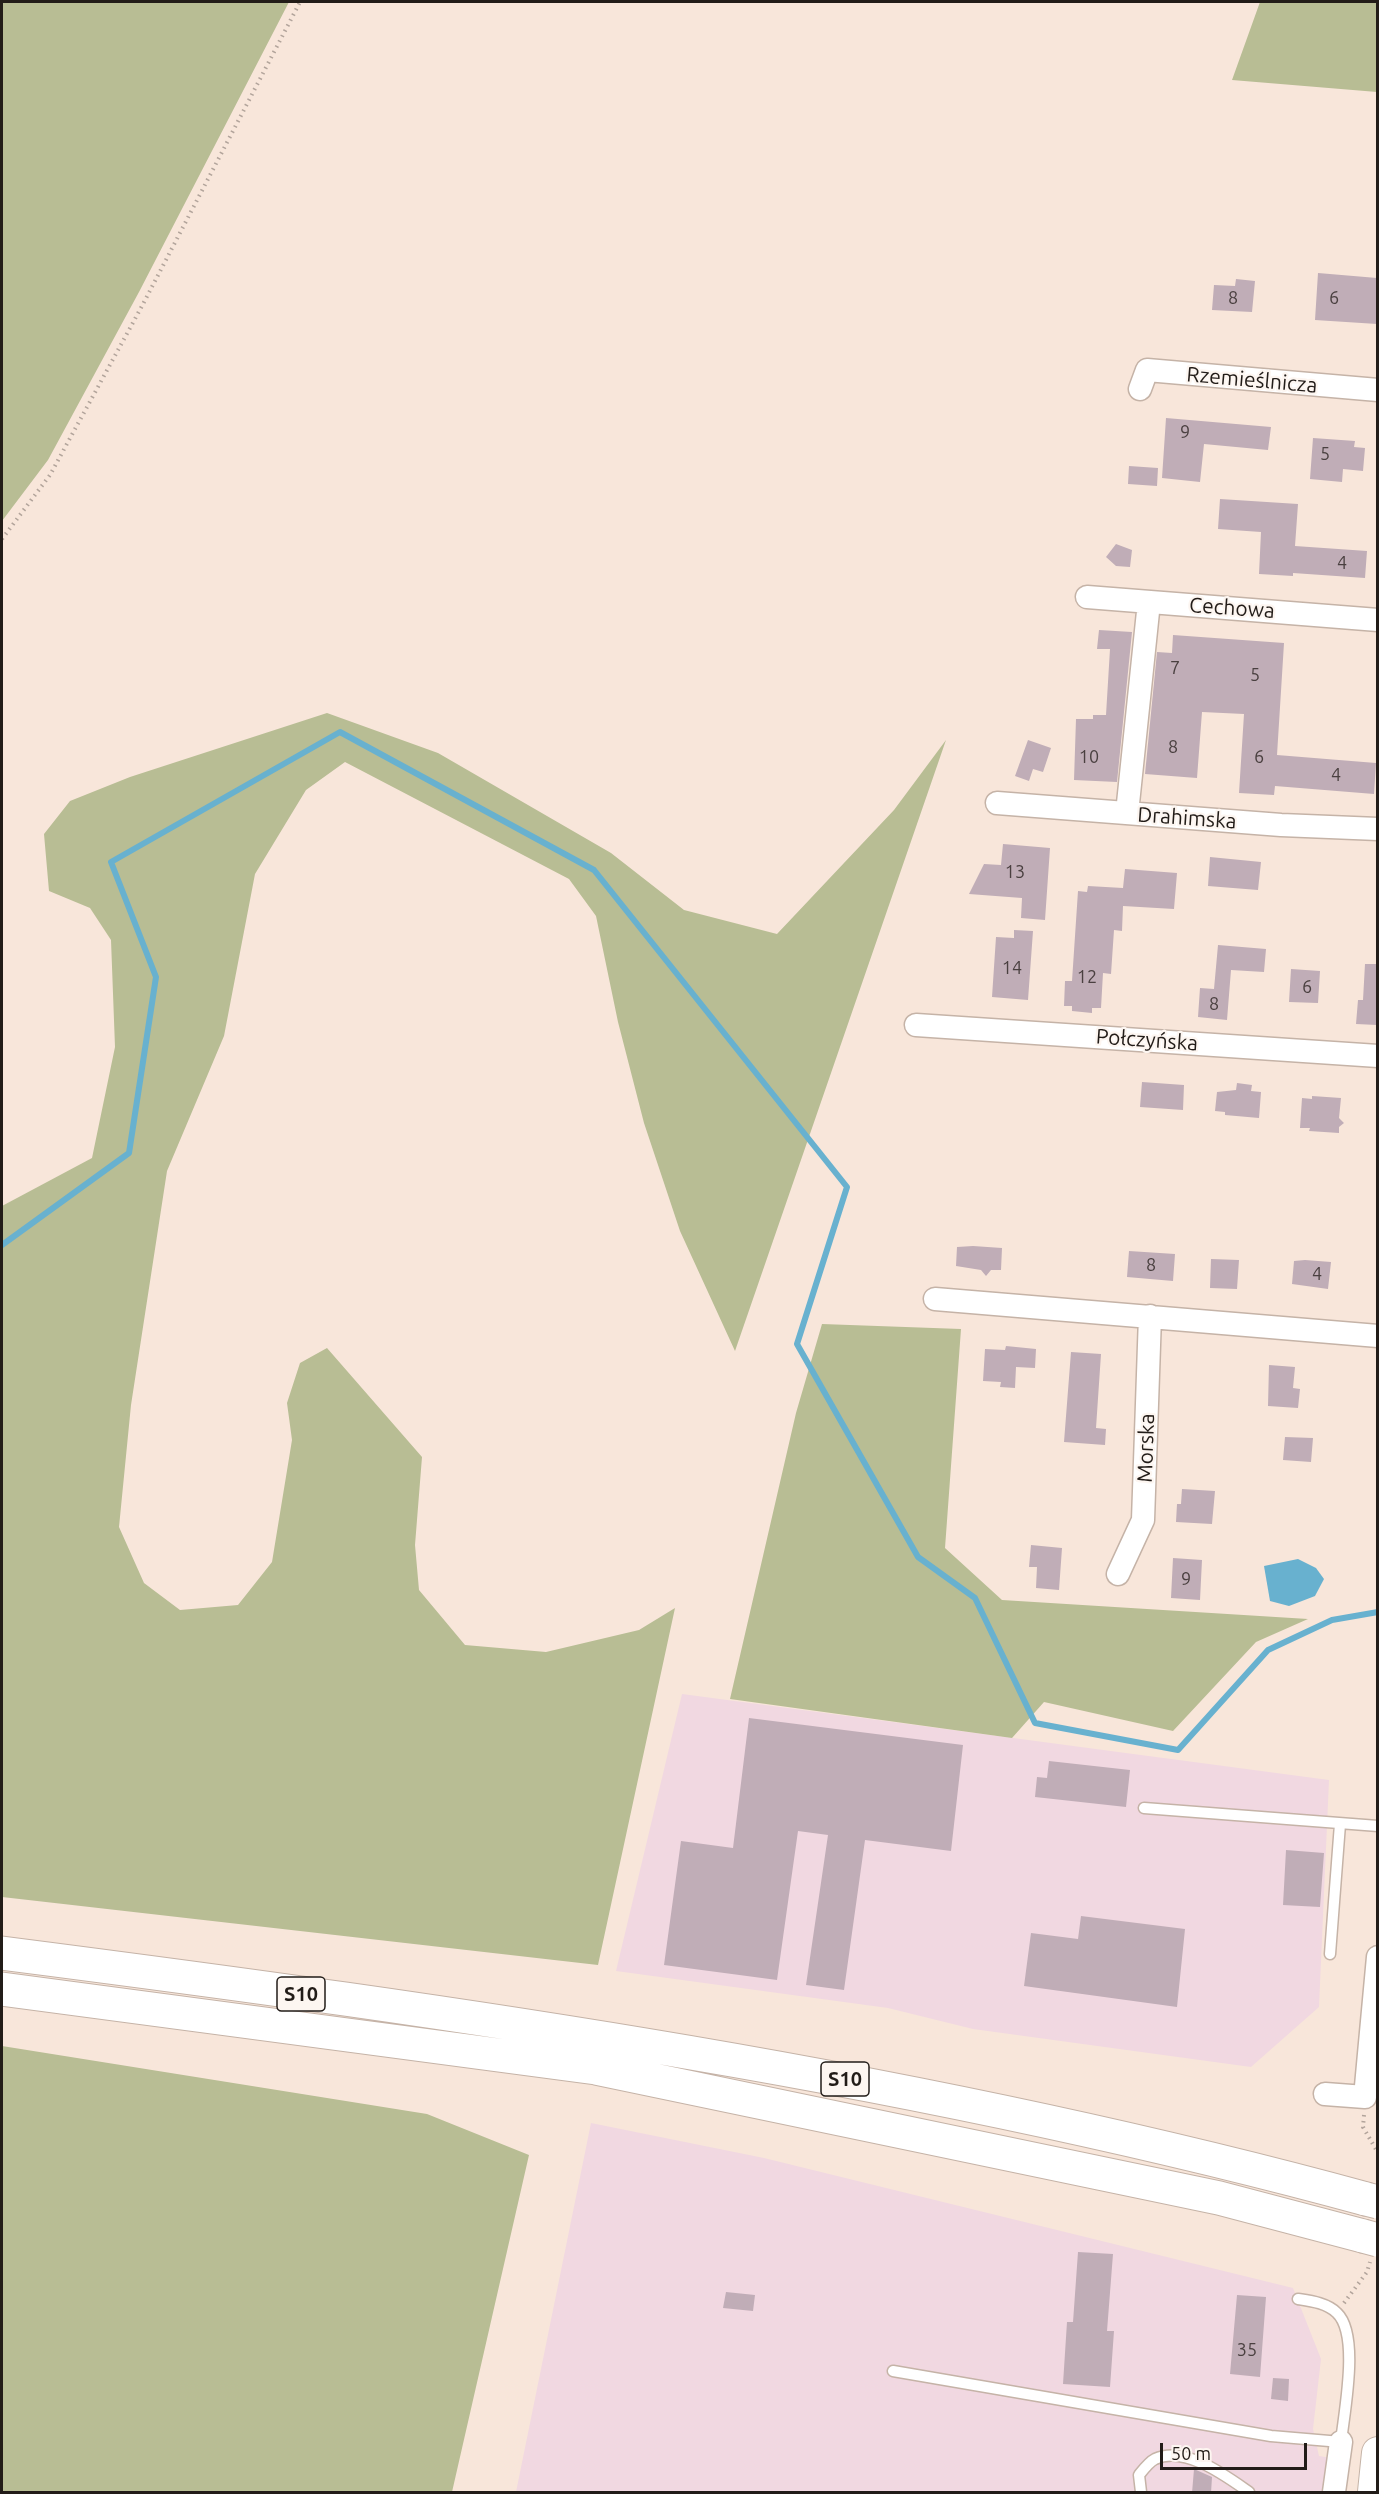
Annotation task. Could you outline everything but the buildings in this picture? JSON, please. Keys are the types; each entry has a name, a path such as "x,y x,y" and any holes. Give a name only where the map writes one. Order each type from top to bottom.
{"highway":[{"name":"S10","path":"2,1953 599,2035 787,2068 1089,2128 1227,2161 1372,2201"},
{"name":"S10","path":"2,1989 596,2068 1219,2198 1370,2238"}],"main road":[{"path":"1374,2493 1377,2453"}],"street":[{"name":"Rzemieślnicza","path":"1140,389 1147,370 1377,390"},
{"name":"Cechowa","path":"1087,597 1377,620"},
{"path":"1127,813 1149,602"},
{"name":"Drahimska","path":"997,803 1377,829"},
{"name":"Połczyńska","path":"916,1025 1377,1056"},
{"path":"935,1299 1377,1336"},
{"name":"Morska","path":"1118,1574 1143,1520 1150,1316"},
{"path":"1325,2094 1365,2097 1377,1958"},
{"path":"1334,2493 1341,2442"}],"lane":[{"path":"1144,1808 1377,1826"},
{"path":"1330,1953 1340,1824"},
{"path":"892,2371 1272,2436 1341,2442 1348,2333 1337,2313 1314,2302 1298,2299"},
{"path":"1141,2493 1138,2475 1153,2459 1170,2455 1216,2471 1249,2493"}],"path":[{"path":"2,539 50,475 147,296 300,2"},
{"path":"1365,2097 1363,2127 1377,2153"}],"shaded area":[{"path":"682,1694 1329,1780 1319,2007 1251,2067 973,2029 888,2008 616,1971"},
{"path":"591,2123 764,2158 1293,2288 1321,2359 1313,2429 1319,2456 1344,2460 1342,2492 516,2492"}],"green space":[{"path":"2,2 289,2 139,292 48,460 2,521"},
{"path":"1260,2 1377,2 1377,92 1232,80"},
{"path":"327,713 438,753 611,853 684,910 777,934 894,810 946,740 735,1351 680,1231 644,1123 618,1022 596,916 569,879 345,762 306,790 255,874 224,1036 167,1171 131,1405 119,1527 144,1583 180,1610 238,1605 272,1562 292,1440 287,1403 300,1363 327,1348 422,1457 415,1545 419,1590 465,1645 546,1652 639,1630 675,1608 598,1965 2,1897 2,1206 92,1158 115,1047 111,940 90,908 49,891 44,834 70,801 130,777"},
{"path":"822,1324 961,1329 945,1548 1002,1600 1308,1619 1256,1642 1173,1731 1044,1702 1012,1738 730,1699 796,1413"},
{"path":"2,2046 427,2114 529,2155 452,2492 2,2492"}],"water":[{"path":"1298,1559 1316,1568 1324,1579 1315,1596 1289,1606 1270,1601 1264,1566"}],"waterway":[{"path":"2,1245 129,1153 156,977 111,862 340,732 594,870 847,1187 797,1344 918,1557 975,1598 1035,1723 1178,1750 1268,1650 1332,1620 1378,1612"}]}
